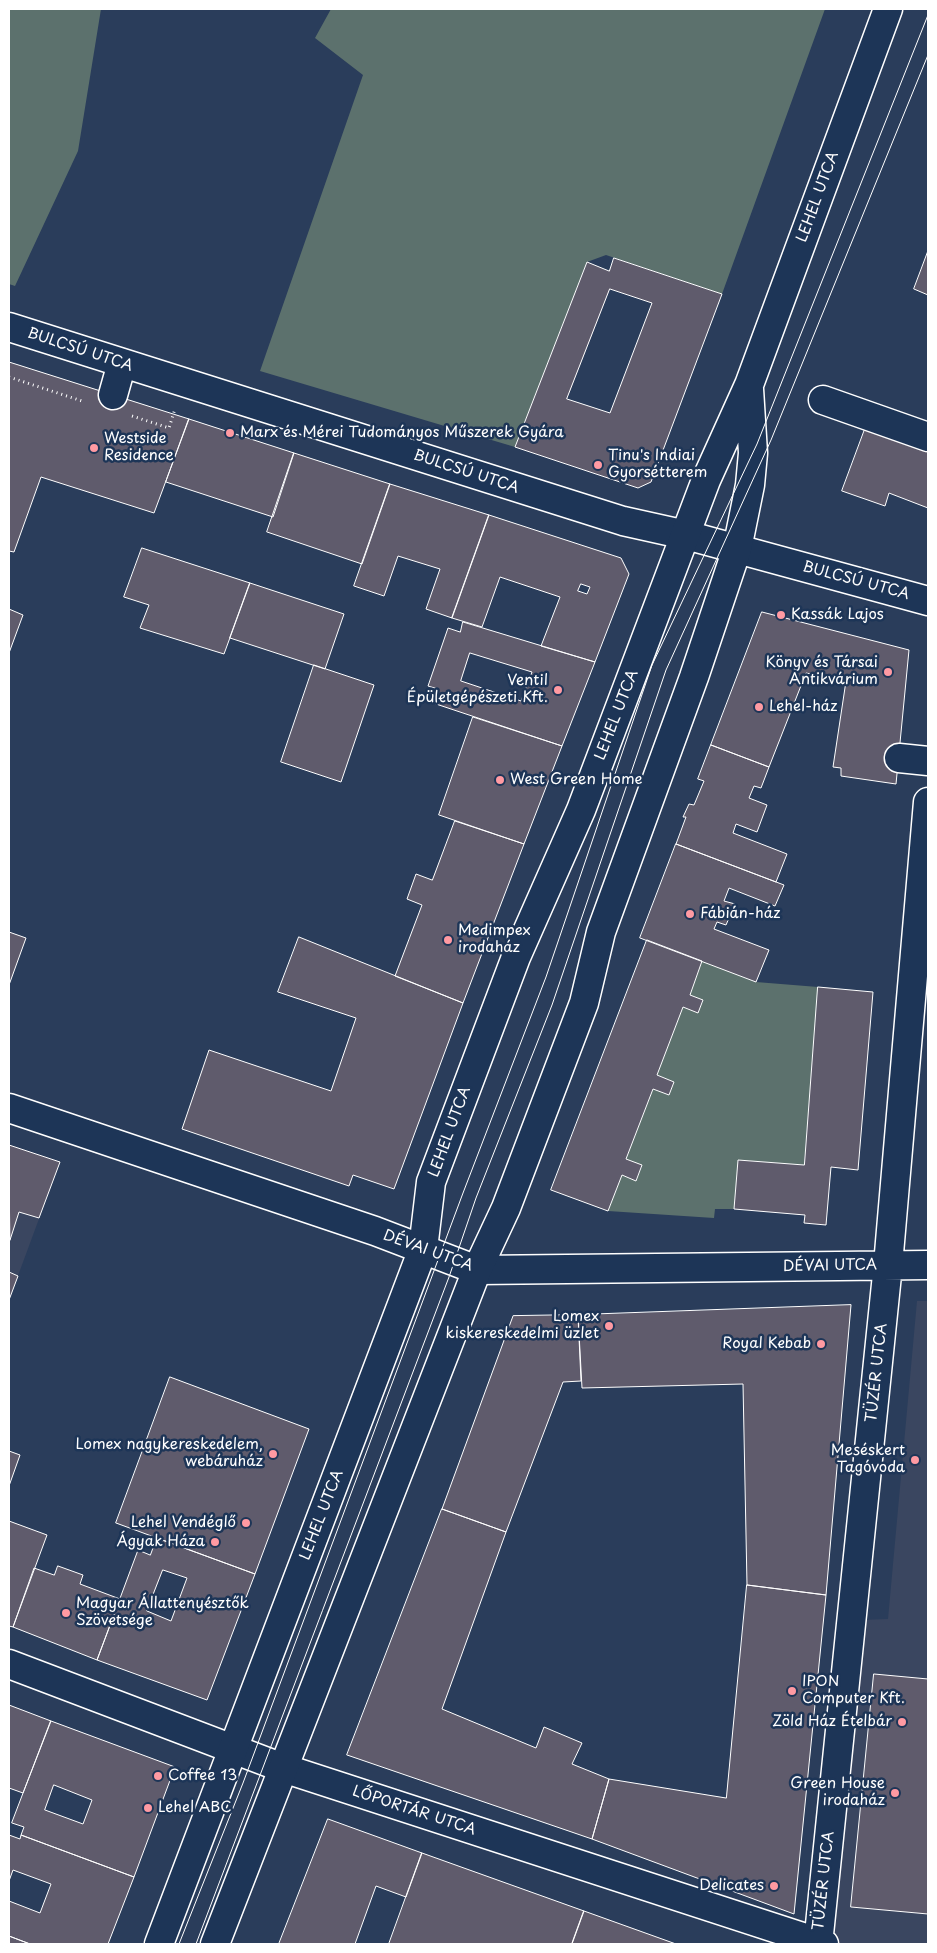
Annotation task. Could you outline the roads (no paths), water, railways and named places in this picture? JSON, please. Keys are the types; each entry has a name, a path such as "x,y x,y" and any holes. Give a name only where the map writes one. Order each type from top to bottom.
{"street":[{"name":"LEHEL UTCA","path":"159,1944 423,1250 431,1182 516,957 581,810 717,455 749,385 888,9"},
{"name":"BULCSÚ UTCA","path":"9,327 623,521 686,535 928,601"},
{"path":"113,395 122,363"},
{"name":"LEHEL UTCA","path":"215,1944 477,1270 506,1208 584,1002 601,932 694,677 737,549 750,485 753,453 749,385"},
{"path":"823,400 928,437"},
{"path":"899,758 928,761"},
{"name":"TÜZÉR UTCA","path":"818,1944 888,1265 928,802"},
{"name":"DÉVAI UTCA","path":"9,1108 375,1231 477,1270 928,1266"},
{"name":"LŐPORTÁR UTCA","path":"9,1664 283,1768 818,1944 824,1944"}],"tram line":[{"path":"179,1944 243,1783 463,1193 546,977 652,665 757,444 928,15"},
{"path":"196,1944 449,1277 476,1198 552,1005 666,670 771,440 928,55"}],"place":[{"name":"Marx és Mérei Tudományos Műszerek Gyára","path":"230,433"},
{"name":"Westside Residence","path":"94,448"},
{"name":"Tinu's Indiai Gyorsétterem","path":"598,465"},
{"name":"Kassák Lajos","path":"781,615"},
{"name":"Könyv és Társai Antikvárium","path":"888,672"},
{"name":"Ventil Épületgépészeti Kft.","path":"558,690"},
{"name":"Lehel-ház","path":"759,707"},
{"name":"West Green Home","path":"500,780"},
{"name":"Fábián-ház","path":"690,914"},
{"name":"Medimpex irodaház","path":"448,940"},
{"name":"Lomex kiskereskedelmi üzlet","path":"609,1326"},
{"name":"Royal Kebab","path":"821,1344"},
{"name":"Lomex nagykereskedelem, webáruház","path":"273,1454"},
{"name":"Meséskert Tagóvoda","path":"915,1460"},
{"name":"Lehel Vendéglő","path":"246,1523"},
{"name":"Ágyak Háza","path":"215,1542"},
{"name":"Magyar Állattenyésztők Szövetsége","path":"66,1613"},
{"name":"IPON Computer Kft.","path":"792,1691"},
{"name":"Zöld Ház Ételbár","path":"902,1722"},
{"name":"Coffee 13","path":"158,1776"},
{"name":"Green House irodaház","path":"895,1793"},
{"name":"Lehel ABC","path":"148,1808"},
{"name":"Delicates","path":"774,1886"}]}
